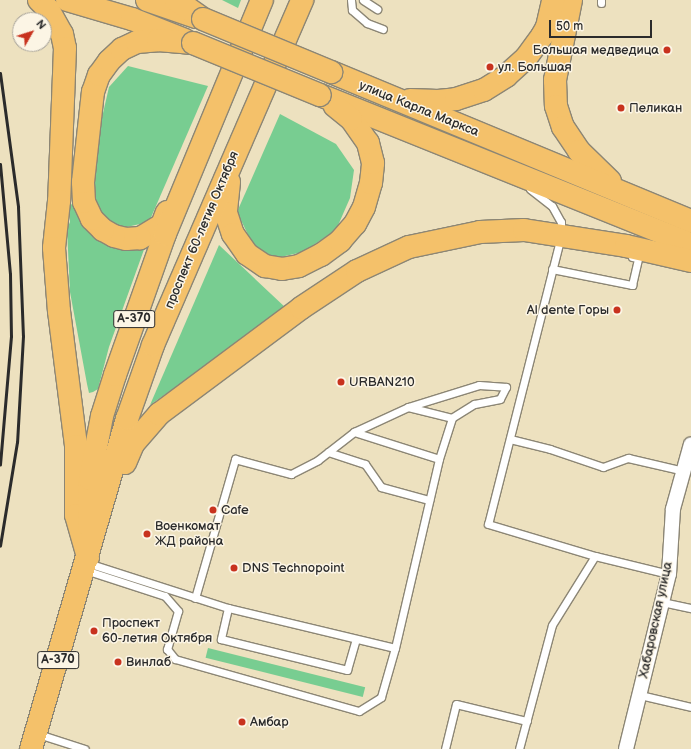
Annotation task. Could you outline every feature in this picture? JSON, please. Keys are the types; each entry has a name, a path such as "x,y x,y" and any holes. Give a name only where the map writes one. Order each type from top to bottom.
{"main road":[{"path":"39,0 48,9 62,34 65,48 59,201 54,248 59,311 76,446 76,515 87,564"},
{"path":"67,0 132,19 691,244"},
{"name":"улица Карла Маркса","path":"147,0 203,19 691,221"},
{"path":"176,0 203,19"},
{"name":"проспект 60-летия Октября","path":"87,564 90,479 102,416 163,241 223,91 262,0"},
{"name":"проспект 60-летия Октября","path":"34,741 87,564 127,419 153,345 230,161 302,0"},
{"path":"386,95 421,101 438,101 471,95 495,84 517,67 542,36 547,27 553,0"},
{"path":"571,0 555,80 559,116 570,138 592,166 602,176 636,198"},
{"path":"193,43 158,40 137,42 114,57 99,75 93,92 83,182 84,202 92,219 103,230 126,239 140,238 162,225 223,91"},
{"path":"230,161 226,213 233,234 247,254 265,266 282,270 299,266 333,246 355,224 364,207 371,183 373,163 368,143 351,119 320,95"},
{"path":"87,564 133,444 159,414 301,308 357,271 409,247 480,232 524,230 560,239 626,246 691,261"}],"street":[{"name":"Хабаровская улица","path":"626,749 669,574 673,509 691,444"}],"lane":[{"path":"351,0 352,10 368,23 383,29"},
{"path":"364,0 377,9"},
{"path":"505,169 552,206 561,222 560,239 488,524 596,556 669,574"},
{"path":"560,239 606,252"},
{"path":"552,269 632,285 638,258 622,255"},
{"path":"87,564 165,596 178,611 167,649 175,659 359,711 381,697 395,648 439,459 452,418 474,404 500,399 506,387 479,385 408,407 354,432 328,452 291,474 235,458 195,598"},
{"path":"408,407 452,418"},
{"path":"354,432 439,459"},
{"path":"510,439 550,449 604,467 628,458 684,471"},
{"path":"328,452 365,464 381,487 429,500"},
{"path":"519,749 552,625 596,556"},
{"path":"87,564 228,608 395,648"},
{"path":"662,602 691,608"},
{"path":"228,608 221,639 347,670 356,639"},
{"path":"640,695 691,707"},
{"path":"445,749 456,704 526,721"},
{"path":"34,741 85,749"}],"green space":[{"path":"222,0 241,0 238,8"},
{"path":"128,66 208,86 149,222 122,228 104,217 92,192 98,135 109,87"},
{"path":"280,114 336,144 354,170 350,198 336,230 303,252 276,258 254,247 237,212"},
{"path":"73,202 78,217 97,238 146,244 109,347 98,389 89,393 70,292 67,229 70,222 69,208"},
{"path":"219,245 287,309 150,405"},
{"path":"208,648 365,687 363,697 206,658"}],"railway":[{"path":"0,73 18,207 23,336 17,442 0,546"},
{"path":"0,164 10,274 11,336 0,465"}],"place":[{"name":"Большая медведица","path":"667,50"},
{"name":"ул. Большая","path":"490,67"},
{"name":"Пеликан","path":"621,108"},
{"name":"Al dente Горы","path":"617,310"},
{"name":"URBAN210","path":"341,382"},
{"name":"Cafe","path":"213,510"},
{"name":"Военкомат ЖД района","path":"147,534"},
{"name":"DNS Technopoint","path":"234,568"},
{"name":"Проспект 60-летия Октября","path":"94,631"},
{"name":"Винлаб","path":"118,662"},
{"name":"Амбар","path":"242,722"}]}
